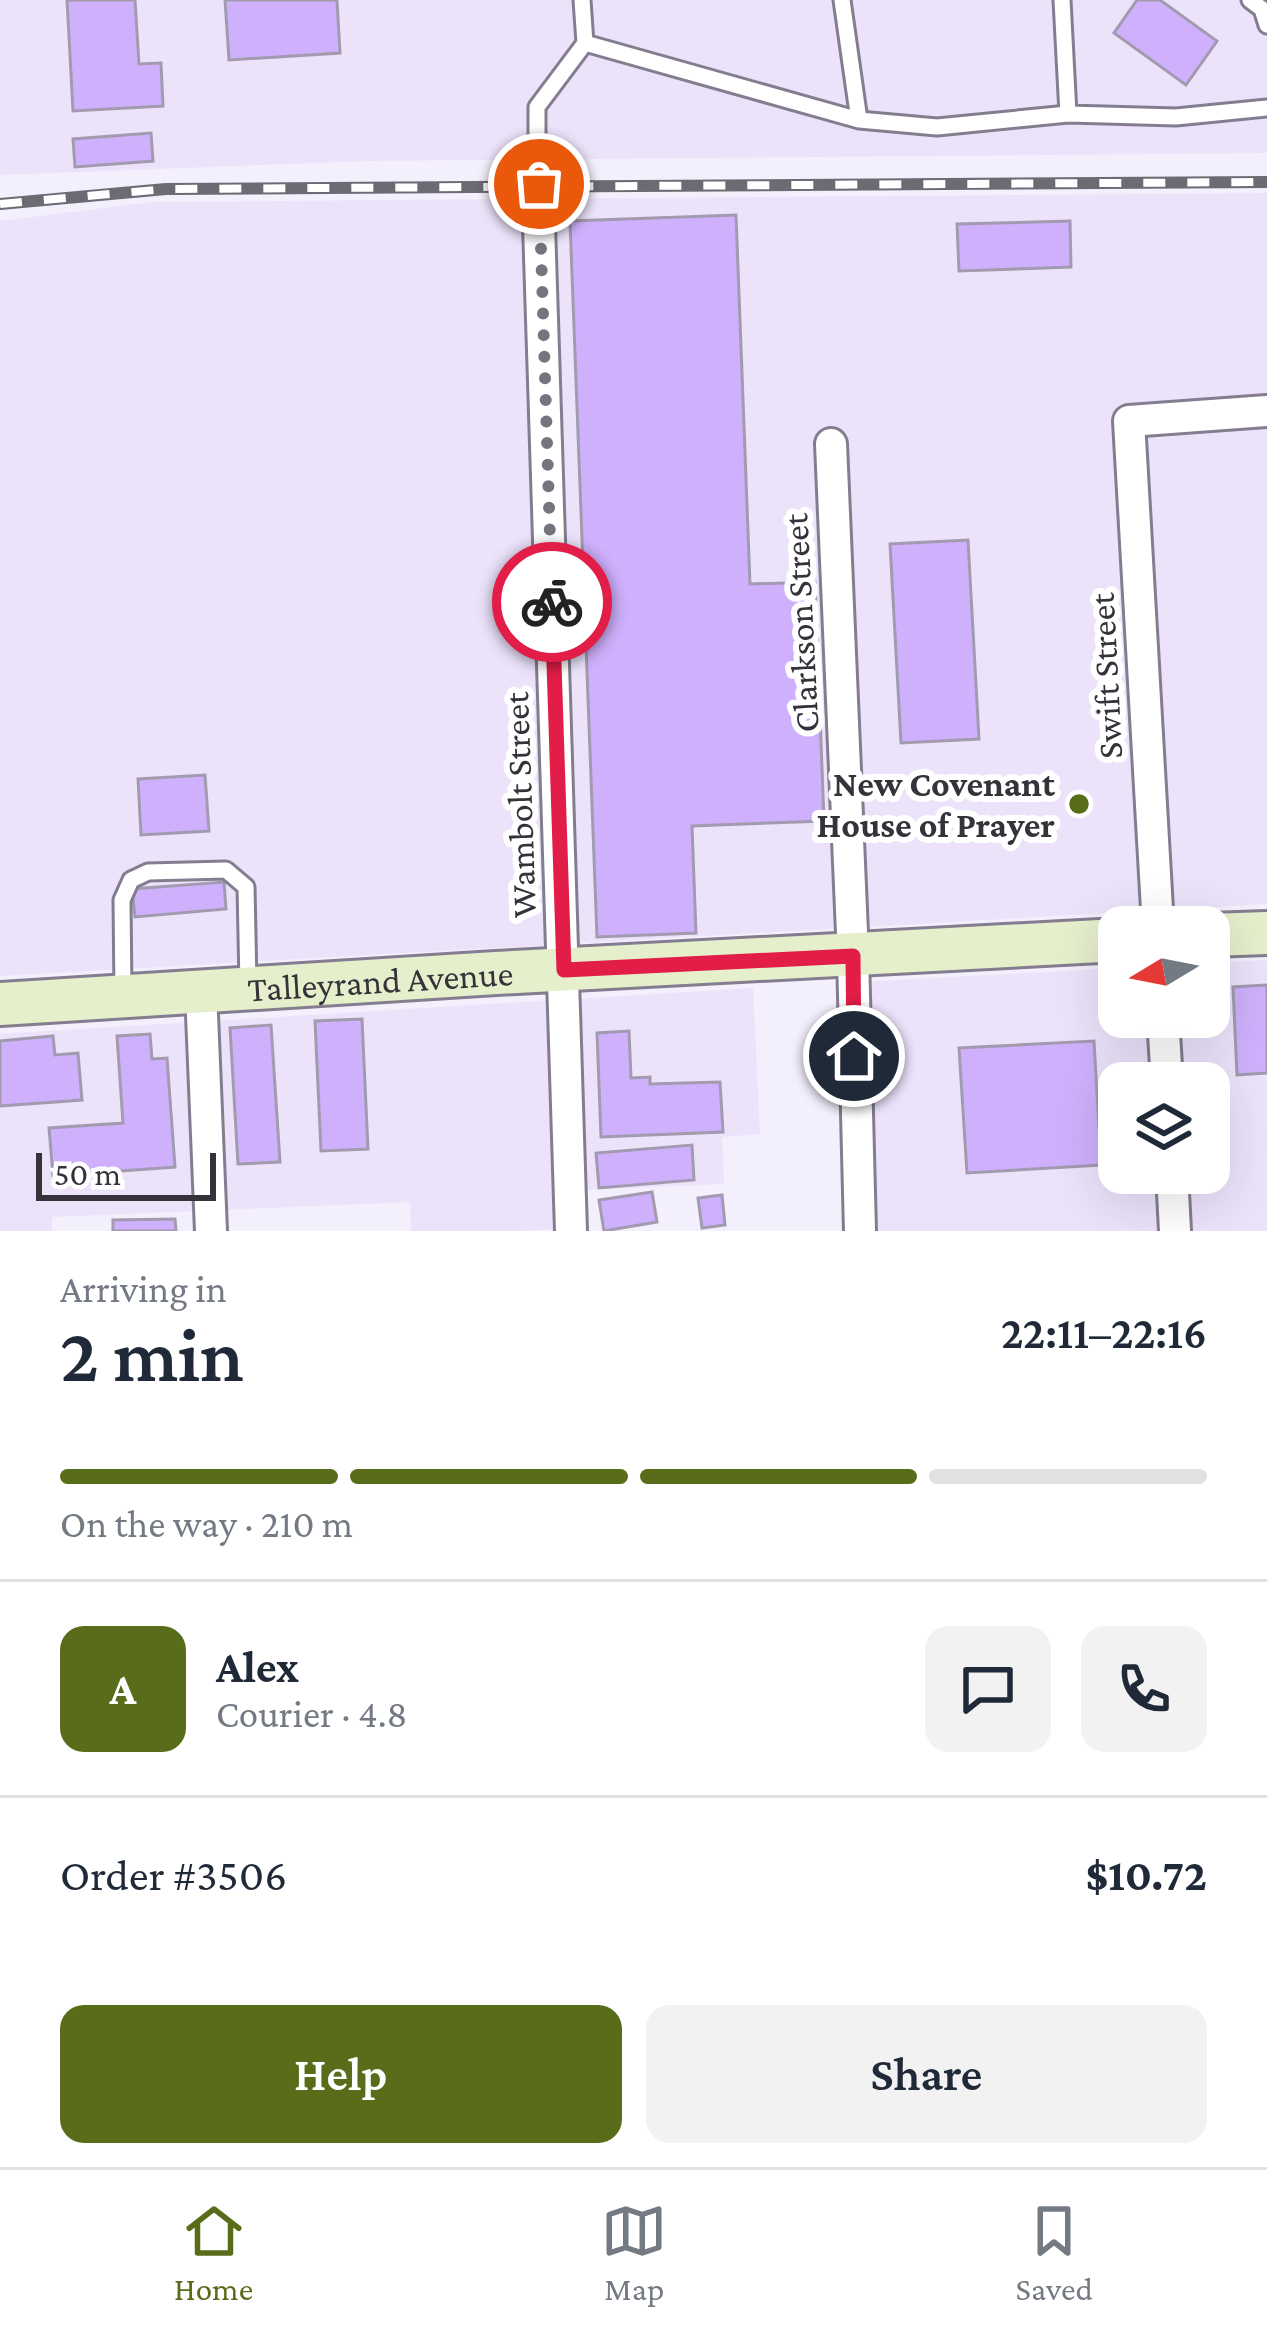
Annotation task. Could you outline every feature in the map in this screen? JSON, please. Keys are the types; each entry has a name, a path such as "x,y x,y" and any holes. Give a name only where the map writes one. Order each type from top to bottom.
{"street":[{"name":"Wambolt Street","path":"537,161 571,1231"},
{"name":"Swift Street","path":"1157,906 1129,421 1267,411"},
{"name":"Clarkson Street","path":"831,444 860,1231"},
{"path":"1230,934 1267,932"},
{"name":"Talleyrand Avenue","path":"0,1004 1098,941"},
{"path":"201,992 211,1231"},
{"path":"1173,1194 1175,1231"}],"lane":[{"path":"537,161 537,106 585,43 582,0"},
{"path":"842,0 859,120"},
{"path":"1062,0 1068,114"},
{"path":"1250,0 1262,9 1267,25"},
{"path":"585,43 859,120 937,127 1068,114 1175,117 1267,108"},
{"path":"123,997 122,900 131,880 148,872 226,870 237,876 246,887 248,988"}],"shaded area":[{"path":"0,0 1267,0 1267,153 367,161 0,175"},
{"path":"1267,193 1267,904 1098,906 1098,914 0,976 0,221 152,202"},
{"path":"1267,960 1267,1231 868,1231 860,982 1098,969 1098,1038 1230,1038 1230,962"},
{"path":"753,988 760,1134 722,1137 724,1184 557,1191 557,1229 411,1231 410,1202 52,1217 52,1231 0,1231 0,1034"}],"building":[{"path":"67,0 135,0 139,64 161,63 163,106 73,111"},
{"path":"225,0 337,0 340,53 229,60"},
{"path":"1137,0 1160,0 1217,41 1186,85 1114,33"},
{"path":"151,133 153,161 75,167 73,139"},
{"path":"736,215 750,584 815,582 824,821 692,826 696,933 597,937 570,221"},
{"path":"1070,221 1071,267 959,271 957,224"},
{"path":"968,540 979,739 901,743 890,544"},
{"path":"205,775 209,831 141,835 138,779"},
{"path":"224,882 226,909 135,917 132,889"},
{"path":"1267,985 1267,1073 1237,1075 1233,987"},
{"path":"362,1019 368,1149 321,1151 315,1021"},
{"path":"271,1025 280,1162 238,1164 230,1028"},
{"path":"629,1031 631,1078 650,1077 650,1084 720,1082 723,1132 601,1137 597,1033"},
{"path":"150,1034 152,1059 167,1058 175,1167 53,1176 49,1128 123,1123 117,1036"},
{"path":"53,1036 55,1055 78,1053 82,1100 0,1106 0,1041"},
{"path":"1094,1041 1098,1165 967,1173 959,1048"},
{"path":"692,1145 694,1180 599,1188 596,1153"},
{"path":"652,1192 657,1222 604,1231 599,1200"},
{"path":"722,1195 725,1225 702,1228 698,1198"},
{"path":"175,1219 176,1231 113,1231 113,1220"}],"railway":[{"path":"0,204 166,189 1267,182"}],"way so far":[{"path":"539,184 552,602"}],"place":[{"name":"New Covenant House of Prayer","path":"1079,804"}],"route":[{"path":"552,602 564,970 853,956 854,1056"}]}
